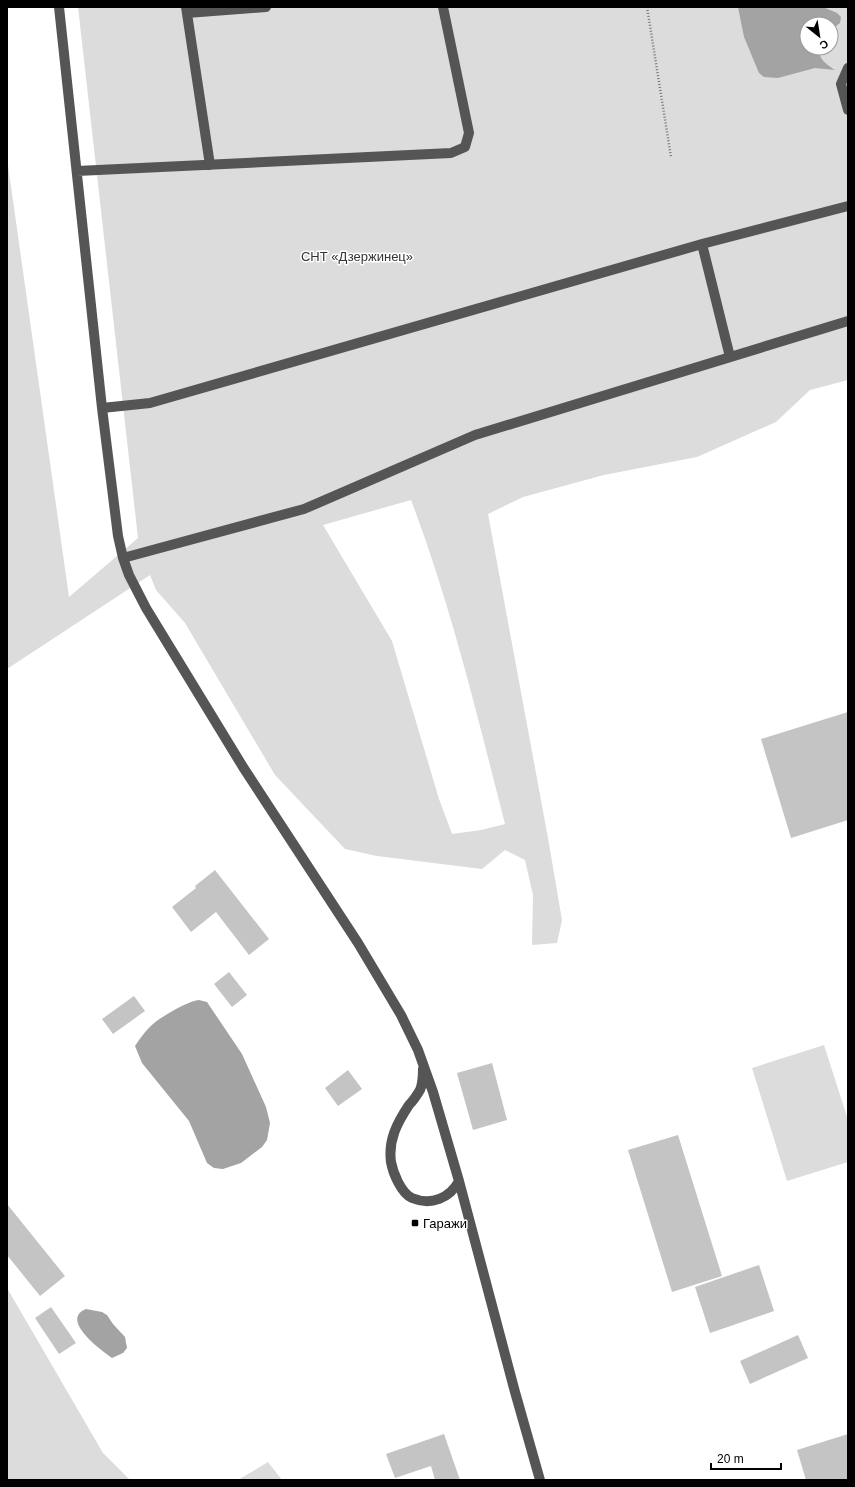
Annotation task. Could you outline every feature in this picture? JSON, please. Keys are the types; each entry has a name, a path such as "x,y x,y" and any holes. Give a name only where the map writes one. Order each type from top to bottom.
{"street":[{"path":"59,7 102,408 118,536 123,558 129,575 146,608 243,767 358,943 401,1015 418,1050 433,1092 459,1181 540,1480"},
{"path":"210,165 186,10 266,7"},
{"path":"77,171 451,153 465,148 469,133 443,7"},
{"path":"848,68 841,84 848,110"},
{"path":"102,408 150,403 702,244 848,206"},
{"path":"702,244 730,358"},
{"path":"123,558 304,509 475,435 848,321"},
{"path":"423,1065 420,1091 400,1119 393,1133 391,1163 402,1189 411,1198 422,1201 433,1201 445,1196 454,1190 459,1181"}],"path":[{"path":"647,7 671,157"}],"green space":[{"name":"СНТ «Дзержинец»","path":"78,7 848,7 848,380 810,390 776,422 697,457 604,475 523,497 488,514 562,920 557,943 532,945 533,895 525,860 505,850 482,869 377,856 345,849 275,775 185,623 156,590 150,575 7,669 7,158 69,597 138,538","holes":["411,500 439,580 474,701 505,824 481,830 452,834 439,799 392,641 323,525"]},
{"path":"824,1045 848,1120 848,1162 787,1181 752,1068"},
{"path":"7,1288 103,1453 130,1480 7,1480"},
{"path":"268,1462 282,1480 238,1480"}],"shaded area":[{"path":"738,7 823,7 837,13 841,17 839,24 839,16 799,16 799,56 821,56 826,64 835,70 815,68 778,78 764,77 759,73 744,37"},
{"path":"199,1000 207,1002 242,1054 266,1107 270,1123 267,1140 262,1147 241,1163 223,1169 214,1168 207,1163 189,1121 142,1063 135,1046 144,1033 157,1020 190,1002"},
{"path":"86,1309 102,1312 107,1315 125,1337 127,1348 123,1353 112,1358 85,1335 77,1320 79,1314"}],"building":[{"path":"848,712 848,820 791,838 761,739"},
{"path":"215,870 269,939 249,955 216,912 191,932 172,907 196,888 195,886"},
{"path":"229,972 247,995 232,1007 214,984"},
{"path":"134,996 145,1011 113,1034 102,1019"},
{"path":"492,1063 507,1120 473,1130 457,1073"},
{"path":"348,1070 362,1089 338,1106 325,1088"},
{"path":"678,1135 722,1276 672,1292 628,1150"},
{"path":"7,1204 65,1276 40,1296 7,1255"},
{"path":"759,1265 774,1311 710,1333 695,1287"},
{"path":"51,1307 76,1343 59,1354 35,1318"},
{"path":"798,1335 808,1358 750,1384 740,1361"},
{"path":"444,1434 460,1480 435,1480 431,1466 395,1478 386,1454"},
{"path":"848,1434 848,1480 806,1480 797,1450"}],"place":[{"name":"Гаражи","path":"415,1223"}]}
